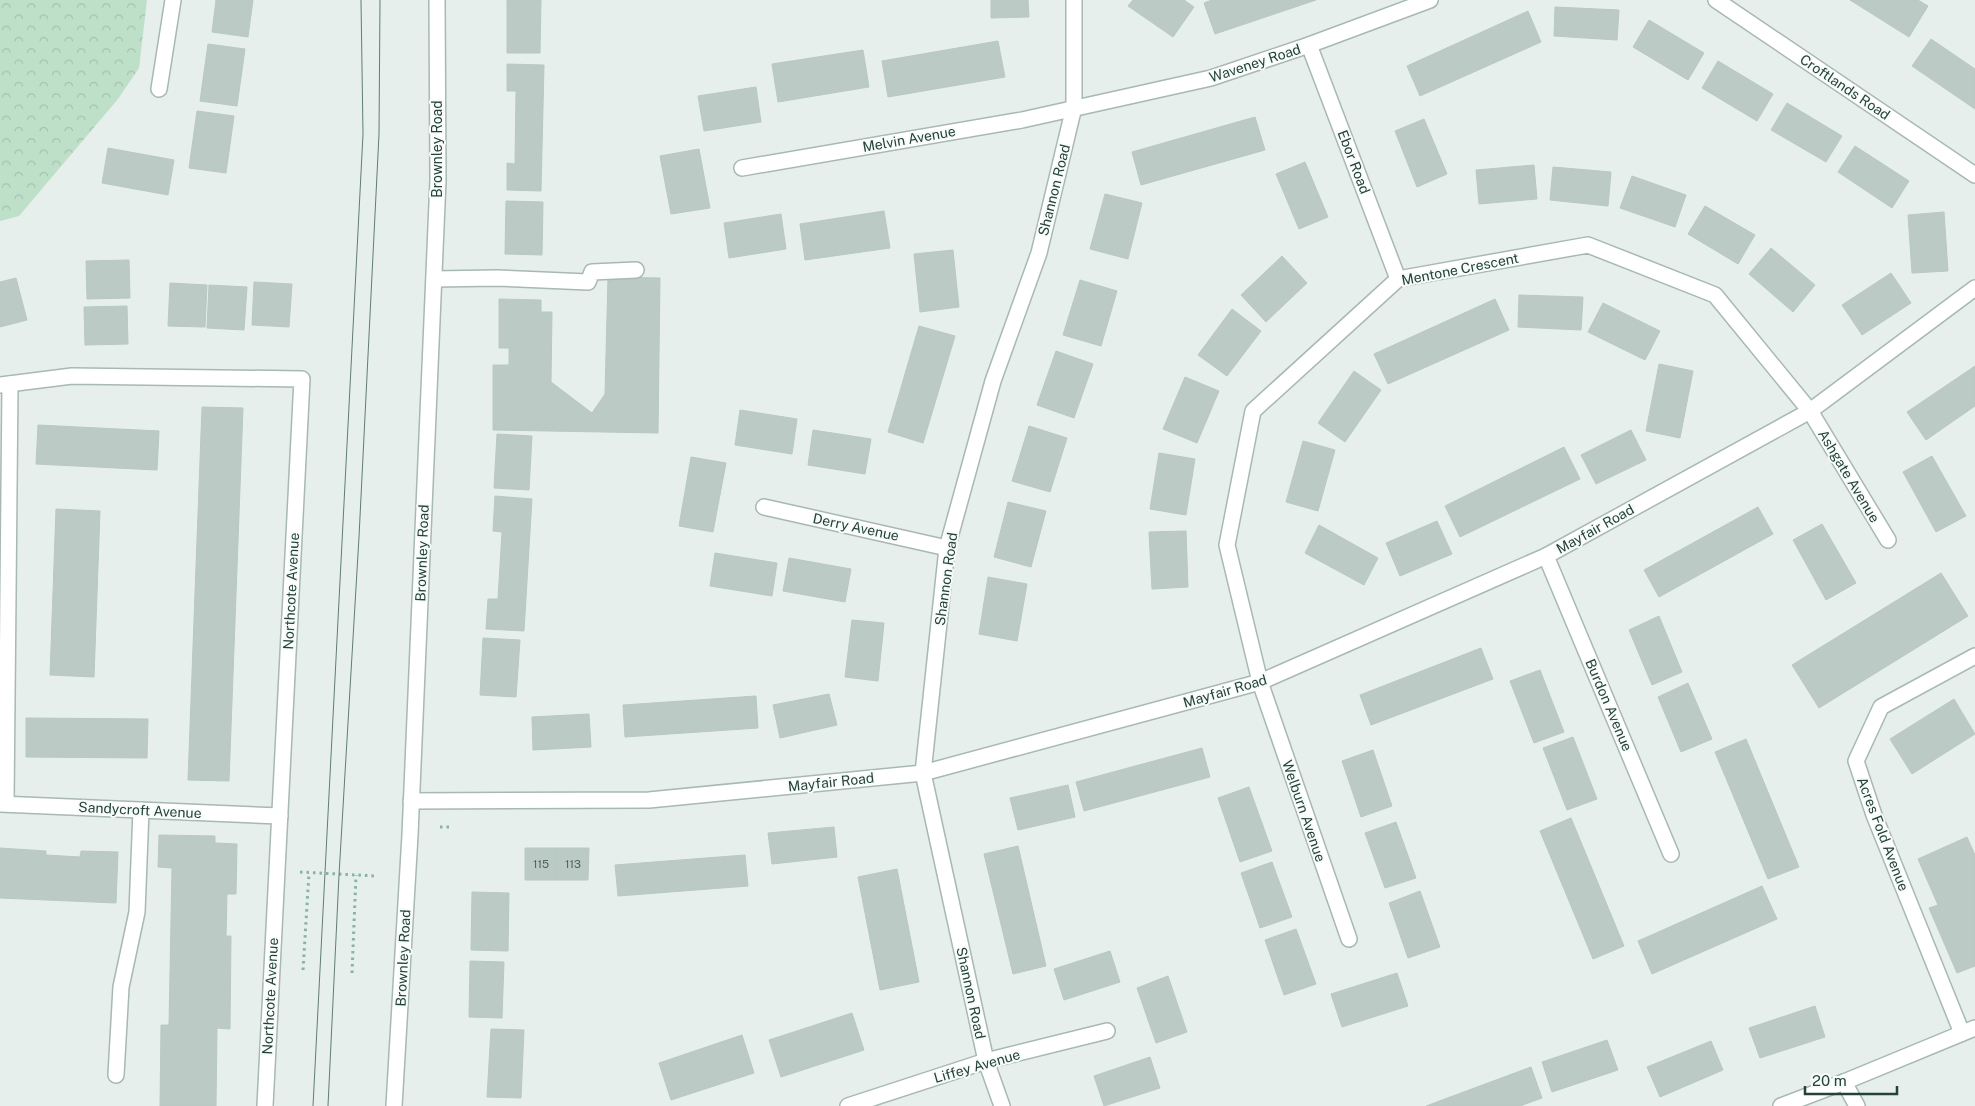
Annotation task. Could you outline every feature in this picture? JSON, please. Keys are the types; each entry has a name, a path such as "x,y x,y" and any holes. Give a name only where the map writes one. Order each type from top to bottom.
{"street":[{"path":"159,89 173,0"},
{"name":"Brownley Road","path":"394,1106 411,801 438,180 437,0"},
{"name":"Shannon Road","path":"1002,1106 986,1061 923,773 948,548 993,382 1039,254 1074,107 1074,0"},
{"name":"Waveney Road","path":"1074,107 1211,78 1309,45 1430,0"},
{"name":"Croftlands Road","path":"1716,0 1975,175"},
{"name":"Ebor Road","path":"1309,45 1398,279"},
{"name":"Melvin Avenue","path":"742,168 1022,120 1074,107"},
{"name":"Mentone Crescent","path":"1260,682 1227,545 1253,411 1398,279 1588,245 1715,295 1810,411"},
{"path":"434,279 497,278 588,282 592,272 636,270"},
{"name":"Mayfair Road","path":"411,801 649,800 923,773 1260,682 1546,556 1810,411 1975,288"},
{"name":"Northcote Avenue","path":"5,384 72,376 302,379 265,1106"},
{"path":"3,803 5,384"},
{"name":"Ashgate Avenue","path":"1810,411 1888,540"},
{"name":"Derry Avenue","path":"764,507 948,548"},
{"name":"Burdon Avenue","path":"1546,556 1671,854"},
{"name":"Acres Fold Avenue","path":"1968,1030 1874,815 1856,761 1881,707 1975,656"},
{"name":"Welburn Avenue","path":"1260,682 1349,939"},
{"name":"Sandycroft Avenue","path":"3,803 280,816"},
{"path":"116,1075 121,987 137,912 141,810"},
{"path":"1781,1106 1968,1030"},
{"name":"Liffey Avenue","path":"848,1106 986,1061 1107,1031"},
{"path":"1844,1082 1858,1106"}],"path":[{"path":"439,827 450,827"},
{"path":"277,870 375,876"},
{"path":"303,970 309,873"},
{"path":"352,973 356,875"}],"green space":[{"path":"0,0 147,0 139,68 118,99 19,216 0,221"}],"building":[{"path":"216,0 253,0 248,37 212,32"},
{"path":"507,0 541,0 540,53 507,53"},
{"path":"991,0 1028,0 1029,17 991,18"},
{"path":"1133,0 1184,0 1194,7 1173,37 1128,6"},
{"path":"1212,0 1316,0 1215,34 1204,3"},
{"path":"1850,0 1918,0 1928,6 1909,37"},
{"path":"1555,7 1619,10 1617,40 1554,36"},
{"path":"1528,11 1541,42 1420,96 1407,66"},
{"path":"1649,20 1704,53 1688,80 1633,47"},
{"path":"1931,39 1975,69 1975,109 1912,66"},
{"path":"998,41 1005,77 888,97 882,61"},
{"path":"208,44 245,49 237,106 200,101"},
{"path":"863,50 869,87 778,102 772,64"},
{"path":"1718,61 1773,94 1757,121 1702,88"},
{"path":"507,64 544,65 541,191 507,190 507,163 515,164 516,91 507,91"},
{"path":"756,87 761,122 704,131 698,96"},
{"path":"1787,103 1842,136 1826,162 1771,130"},
{"path":"197,111 234,116 226,173 189,168"},
{"path":"1255,117 1265,150 1141,185 1132,152"},
{"path":"1424,119 1447,174 1417,187 1395,131"},
{"path":"1855,146 1909,181 1892,208 1838,172"},
{"path":"108,148 174,160 168,195 102,183"},
{"path":"699,149 710,208 671,214 660,156"},
{"path":"1305,162 1328,217 1299,229 1276,174"},
{"path":"1534,165 1537,199 1479,204 1476,170"},
{"path":"1553,167 1611,172 1608,206 1550,200"},
{"path":"1632,176 1686,195 1675,227 1620,208"},
{"path":"1105,194 1142,203 1128,259 1090,249"},
{"path":"506,201 543,202 542,255 505,254"},
{"path":"1705,206 1755,235 1738,264 1688,234"},
{"path":"884,211 890,248 805,260 800,224"},
{"path":"1944,212 1948,271 1912,273 1908,215"},
{"path":"781,214 786,249 729,258 724,223"},
{"path":"1771,248 1815,285 1793,312 1749,274"},
{"path":"953,250 959,307 920,312 914,254"},
{"path":"1282,256 1307,283 1266,322 1241,295"},
{"path":"129,260 130,298 87,299 86,261"},
{"path":"1891,273 1911,303 1862,335 1842,305"},
{"path":"608,277 660,278 658,433 493,430 493,365 509,365 509,348 499,348 499,299 541,300 541,312 552,312 551,382 592,413 605,394"},
{"path":"16,278 27,320 0,327 0,282"},
{"path":"1080,280 1117,291 1101,346 1063,335"},
{"path":"254,282 292,284 289,327 252,325"},
{"path":"170,283 207,285 205,327 168,326"},
{"path":"209,285 247,287 244,330 207,328"},
{"path":"1519,295 1583,297 1581,330 1518,327"},
{"path":"1495,299 1509,330 1388,384 1374,354"},
{"path":"1603,303 1660,331 1645,360 1588,332"},
{"path":"127,306 128,344 85,345 84,307"},
{"path":"1232,309 1261,331 1227,376 1198,355"},
{"path":"919,326 955,336 923,443 888,432"},
{"path":"1056,351 1093,364 1074,418 1037,405"},
{"path":"1659,364 1693,371 1680,438 1646,431"},
{"path":"1975,366 1975,406 1926,440 1907,412"},
{"path":"1354,371 1381,390 1345,442 1318,423"},
{"path":"1185,377 1219,391 1197,443 1163,429"},
{"path":"202,407 243,408 229,781 188,780"},
{"path":"740,410 797,419 792,454 735,445"},
{"path":"38,425 159,431 157,470 36,464"},
{"path":"1029,426 1067,438 1050,492 1012,481"},
{"path":"813,430 871,439 865,474 808,465"},
{"path":"1631,430 1646,460 1596,484 1581,455"},
{"path":"497,434 532,436 529,490 494,488"},
{"path":"1303,441 1335,450 1318,511 1286,502"},
{"path":"1564,447 1580,479 1460,537 1445,506"},
{"path":"1159,453 1195,459 1186,515 1150,509"},
{"path":"1932,456 1966,516 1936,532 1903,472"},
{"path":"691,457 726,463 713,532 679,526"},
{"path":"495,496 532,499 524,631 486,629 488,599 498,599 502,532 493,531"},
{"path":"1008,502 1046,511 1031,567 994,557"},
{"path":"1758,507 1773,534 1659,597 1644,570"},
{"path":"56,509 100,511 94,677 50,675"},
{"path":"1437,521 1452,554 1400,576 1386,543"},
{"path":"1822,524 1856,583 1826,600 1793,540"},
{"path":"1319,525 1378,558 1364,585 1305,553"},
{"path":"1186,531 1188,587 1152,589 1149,532"},
{"path":"715,553 777,563 772,596 710,586"},
{"path":"789,558 851,569 845,602 783,591"},
{"path":"1941,573 1968,616 1819,708 1792,665"},
{"path":"988,577 1027,584 1017,641 979,634"},
{"path":"1659,616 1682,672 1652,685 1629,630"},
{"path":"852,620 884,623 878,681 845,677"},
{"path":"483,638 520,640 516,697 480,695"},
{"path":"1481,648 1493,679 1371,725 1360,695"},
{"path":"1540,670 1564,732 1534,743 1510,681"},
{"path":"1688,683 1712,739 1681,752 1658,697"},
{"path":"829,694 837,725 780,738 773,705"},
{"path":"756,696 758,728 625,737 623,705"},
{"path":"1954,699 1975,734 1912,774 1890,739"},
{"path":"589,714 591,747 533,750 532,717"},
{"path":"26,718 148,719 147,758 26,757"},
{"path":"1573,737 1597,799 1567,810 1543,748"},
{"path":"1746,739 1799,867 1768,879 1715,752"},
{"path":"1202,748 1210,777 1084,811 1076,782"},
{"path":"1373,750 1392,806 1361,817 1342,761"},
{"path":"1068,785 1075,817 1018,830 1010,798"},
{"path":"1249,787 1272,851 1240,862 1218,798"},
{"path":"1571,818 1624,946 1593,959 1540,831"},
{"path":"1396,822 1416,878 1385,888 1365,833"},
{"path":"834,827 837,857 772,864 768,833"},
{"path":"159,835 215,836 215,843 237,844 236,894 227,894 226,936 231,936 230,1029 217,1028 216,1106 160,1106 161,1025 169,1025 172,868 158,867"},
{"path":"1967,837 1975,855 1975,966 1957,973 1929,908 1938,905 1918,859"},
{"path":"1018,846 1046,966 1013,974 984,854"},
{"path":"0,848 46,851 46,855 80,857 81,851 118,852 116,903 0,898"},
{"path":"525,848 557,848 556,880 525,880"},
{"path":"557,848 589,848 588,880 556,880"},
{"path":"745,855 748,886 618,896 615,865"},
{"path":"1272,862 1292,917 1260,928 1241,873"},
{"path":"897,869 919,982 880,990 858,877"},
{"path":"1762,886 1777,919 1652,974 1638,941"},
{"path":"1420,891 1440,947 1408,958 1389,903"},
{"path":"472,892 509,893 508,951 471,950"},
{"path":"1296,929 1316,984 1284,995 1265,940"},
{"path":"1110,951 1120,982 1064,1000 1054,969"},
{"path":"470,961 504,962 502,1018 469,1017"},
{"path":"1397,973 1408,1006 1342,1027 1331,994"},
{"path":"1168,976 1187,1032 1156,1043 1137,988"},
{"path":"1815,1006 1825,1037 1760,1058 1749,1028"},
{"path":"852,1013 864,1050 781,1077 769,1040"},
{"path":"491,1029 524,1030 521,1098 487,1097"},
{"path":"742,1035 754,1073 671,1100 659,1063"},
{"path":"1607,1040 1618,1070 1552,1092 1542,1062"},
{"path":"1711,1041 1723,1070 1660,1097 1647,1067"},
{"path":"1150,1057 1160,1088 1104,1106 1094,1076"},
{"path":"1531,1067 1542,1098 1520,1106 1426,1106"}],"tram line":[{"path":"313,1106 363,134 361,0"},
{"path":"328,1106 379,134 380,0"}]}
